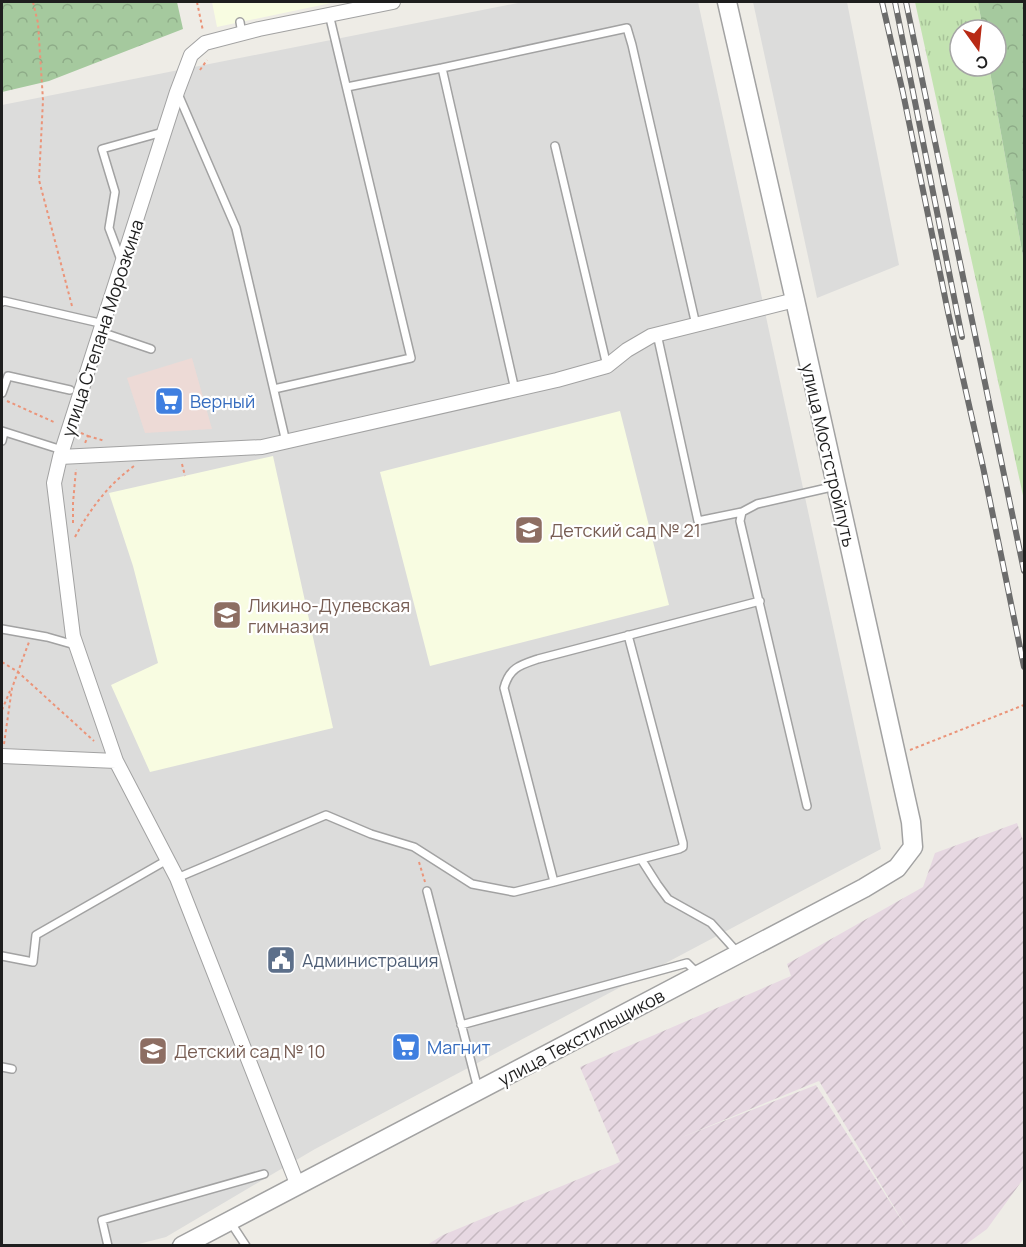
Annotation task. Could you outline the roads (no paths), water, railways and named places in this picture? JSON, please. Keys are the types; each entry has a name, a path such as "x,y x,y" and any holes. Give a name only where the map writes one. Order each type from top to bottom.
{"street":[{"name":"улица Степана Морозкина","path":"393,2 259,29 241,28 205,43 190,56 61,454 262,447 286,442 557,380 607,366 627,350 651,336 795,300"},
{"name":"улица Мостстройпуть","path":"727,2 911,822 913,847 897,868 864,888"},
{"path":"61,454 54,483 76,646 116,761 177,878 298,1186"},
{"path":"2,756 116,761"},
{"name":"улица Текстильщиков","path":"182,1245 864,888"}],"lane":[{"path":"273,389 411,358 329,14"},
{"path":"347,87 627,28 696,325"},
{"path":"442,68 515,390"},
{"path":"177,92 236,228 286,442"},
{"path":"122,265 109,228 115,192 102,149 165,132"},
{"path":"555,146 607,366"},
{"path":"2,302 75,318 151,349"},
{"path":"657,334 698,521 742,512 757,504 836,486"},
{"path":"2,393 8,376 70,390"},
{"path":"2,441 3,431 61,454"},
{"path":"742,512 740,520 807,806"},
{"path":"554,882 504,688 507,678 514,669 523,664 760,601"},
{"path":"2,629 32,634 76,646"},
{"path":"177,878 326,815 371,834 414,847 472,884 514,892 680,849 683,843 628,635"},
{"path":"641,859 669,899 711,923 739,954"},
{"path":"2,956 33,962 36,935 168,860"},
{"path":"427,891 478,1091"},
{"path":"461,1025 687,963 699,975"},
{"path":"2,1067 12,1069"},
{"path":"108,1245 102,1220 264,1174"},
{"path":"230,1221 246,1245"}],"railway":[{"path":"882,2 1024,667"},
{"path":"895,2 962,337"},
{"path":"906,2 1024,571"}],"place":[{"name":"Верный","path":"169,401"},
{"name":"Детский сад № 21","path":"529,530"},
{"name":"Ликино-Дулевская гимназия","path":"227,615"},
{"name":"Администрация","path":"281,960"},
{"name":"Магнит","path":"406,1047"},
{"name":"Детский сад № 10","path":"153,1051"}]}
